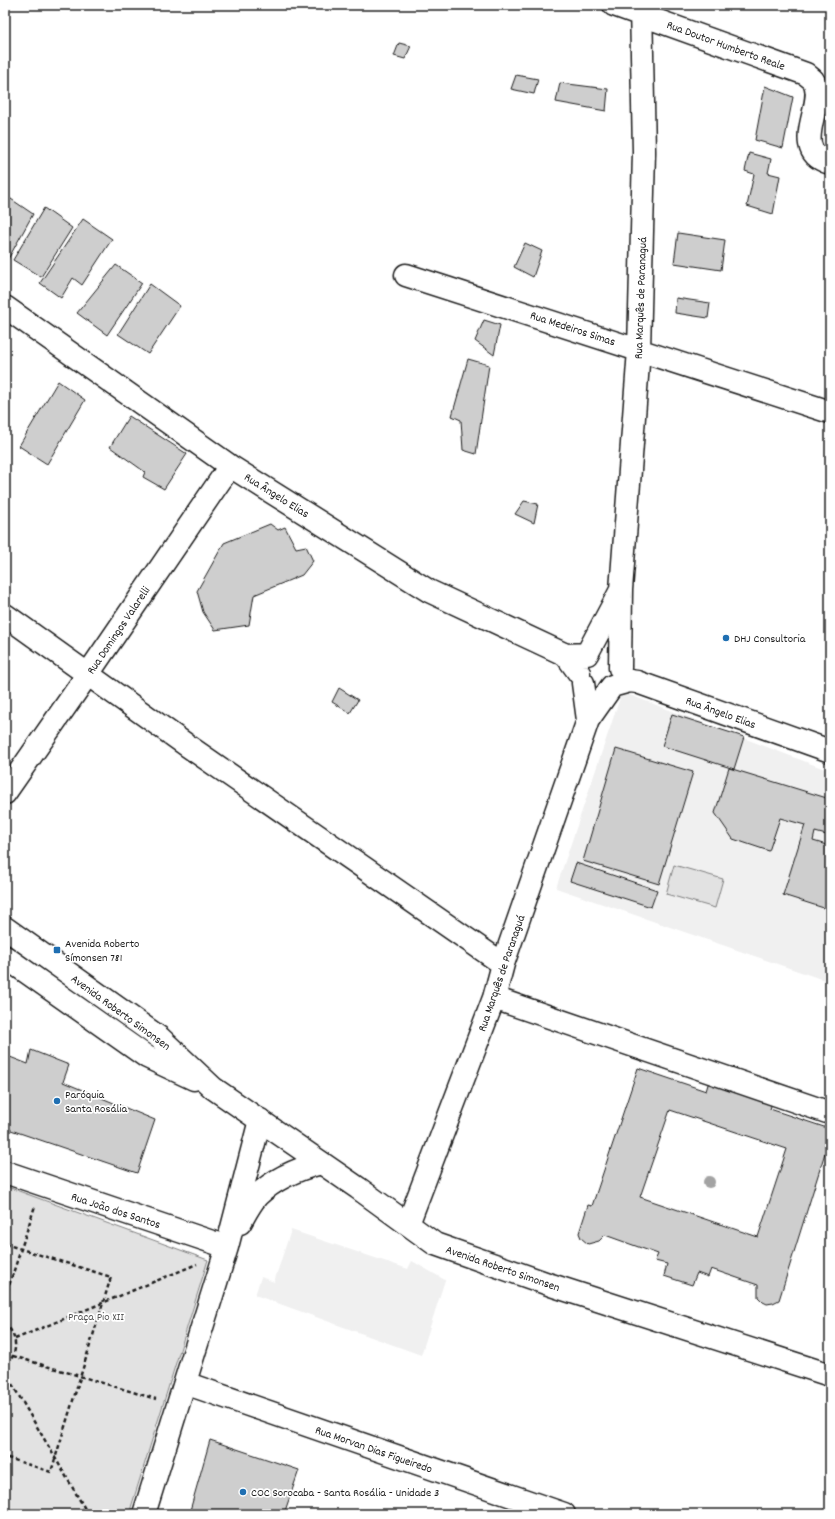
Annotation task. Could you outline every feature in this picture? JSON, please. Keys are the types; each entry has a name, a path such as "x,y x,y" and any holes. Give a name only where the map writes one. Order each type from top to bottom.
{"street":[{"name":"Rua Doutor Humberto Reale","path":"614,5 641,9 806,74 814,81 816,92 809,139 813,153 820,160 830,163"},
{"name":"Rua Marquês de Paranaguá","path":"408,1224 494,998 504,964 588,720 616,677 639,350 644,152 641,9"},
{"name":"Rua Medeiros Simas","path":"406,275 830,412"},
{"name":"Rua Ângelo Elias","path":"5,307 230,466 429,591 579,666"},
{"name":"Rua Domingos Valarelli","path":"5,793 230,466"},
{"name":"Rua Marquês de Paranaguá","path":"588,720 579,666 621,590"},
{"path":"5,615 188,746 504,964"},
{"path":"597,649 608,651 616,658 616,677 602,690 592,689 579,666 597,649"},
{"name":"Rua Ângelo Elias","path":"616,677 623,683 637,682 830,751"},
{"name":"Avenida Roberto Simonsen","path":"5,928 160,1038 213,1088"},
{"path":"5,943 89,1001 144,1027"},
{"name":"Avenida Roberto Simonsen","path":"5,957 147,1056 213,1088 321,1162 435,1244 571,1292 830,1375"},
{"path":"494,998 830,1113"},
{"path":"144,1514 227,1247 260,1120"},
{"path":"227,1247 257,1196 281,1177 298,1169 321,1162"},
{"name":"Rua João dos Santos","path":"5,1172 42,1186 227,1247"},
{"name":"Rua Morvan Dias Figueiredo","path":"185,1383 564,1514"}],"path":[{"path":"5,1298 42,1186"},
{"path":"5,1244 111,1277 51,1472 5,1457"},
{"path":"15,1338 208,1260 227,1247"},
{"path":"5,1323 12,1330 16,1348 13,1356 5,1365"},
{"path":"13,1356 178,1405"},
{"path":"5,1372 88,1514"}],"shaded area":[{"path":"622,692 830,771 830,982 556,888"},
{"path":"291,1230 408,1269 412,1261 445,1280 421,1355 255,1295 261,1277 274,1282"}],"green space":[{"path":"674,865 723,879 715,908 666,894"},
{"name":"Praça Pio XII","path":"5,1186 208,1260 129,1514 5,1514"}],"building":[{"path":"399,43 411,46 405,59 394,56"},
{"path":"516,75 538,79 534,94 511,89"},
{"path":"560,83 608,89 606,111 556,102"},
{"path":"765,86 793,97 783,148 755,140"},
{"path":"749,153 771,159 768,173 780,176 773,214 747,206 754,174 745,171"},
{"path":"8,197 33,214 7,261 5,259 5,202"},
{"path":"44,208 72,228 41,277 13,260"},
{"path":"83,219 112,239 82,285 73,278 61,298 40,283"},
{"path":"678,233 725,240 721,270 674,263"},
{"path":"525,243 542,251 533,277 514,267"},
{"path":"116,265 142,283 107,335 77,313"},
{"path":"150,284 180,306 148,354 118,334"},
{"path":"676,298 710,303 708,318 675,313"},
{"path":"484,320 500,325 494,355 475,341"},
{"path":"468,359 489,365 476,454 463,450 461,420 452,416"},
{"path":"58,381 85,400 47,464 19,446"},
{"path":"129,416 187,454 164,489 143,477 145,472 110,447"},
{"path":"524,501 538,504 534,523 515,514"},
{"path":"270,524 278,530 285,527 296,548 306,546 313,561 302,575 254,595 249,625 215,630 203,612 197,591 224,543"},
{"path":"339,688 358,700 350,713 332,702"},
{"path":"672,714 744,737 734,769 662,746"},
{"path":"616,749 693,772 659,884 583,861"},
{"path":"729,768 830,799 830,836 815,832 813,841 830,846 830,910 783,895 805,825 780,818 769,851 733,839 715,813"},
{"path":"576,863 657,890 651,907 570,881"},
{"name":"Paróquia Santa Rosália","path":"31,1050 69,1065 63,1082 155,1120 137,1173 5,1128 5,1060 10,1057 28,1064"},
{"path":"638,1068 706,1091 709,1081 773,1100 770,1109 830,1129 830,1137 779,1300 773,1303 767,1304 758,1297 758,1285 711,1269 708,1277 697,1273 692,1285 664,1276 667,1264 655,1261 658,1254 605,1235 599,1241 588,1244 581,1238 579,1233 588,1205 592,1206","holes":["670,1110 787,1149 758,1237 640,1197"]},
{"name":"COC Sorocaba - Santa Rosália - Unidade 3","path":"210,1440 299,1470 284,1514 189,1514"}],"place":[{"name":"DHJ Consultoria","path":"726,638"},
{"name":"Avenida Roberto Símonsen 781","path":"57,950"},
{"name":"Paróquia Santa Rosália","path":"57,1101"},
{"name":"COC Sorocaba - Santa Rosália - Unidade 3","path":"243,1492"}]}
